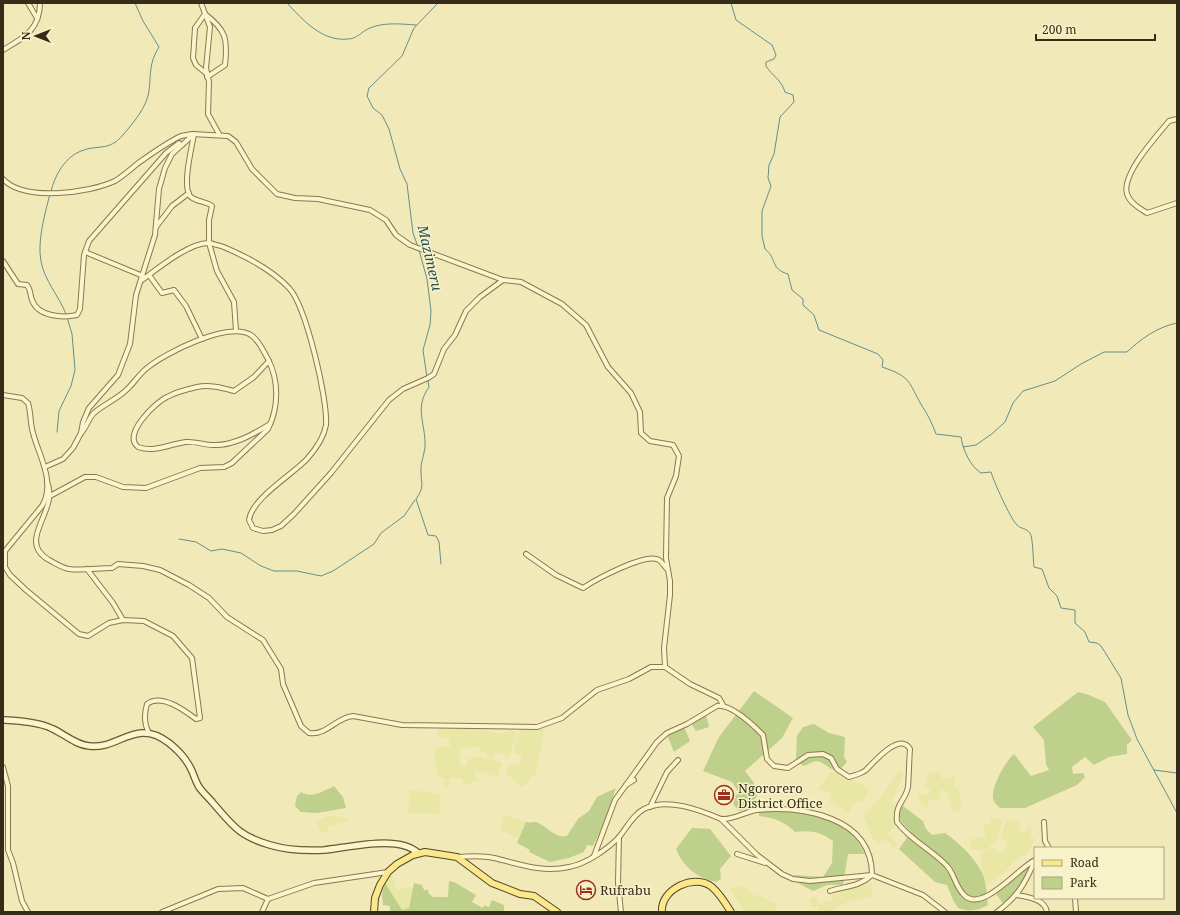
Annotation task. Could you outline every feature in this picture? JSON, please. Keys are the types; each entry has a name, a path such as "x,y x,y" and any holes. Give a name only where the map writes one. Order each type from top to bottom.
{"main road":[{"path":"3,720 47,727 89,746 104,744 133,734 149,733 168,742 178,751 192,769 202,792 229,824 249,837 282,848 324,850 374,843 407,846 413,848 418,853"},
{"path":"374,912 375,898 380,885 388,872 397,864 418,853 425,852 457,857 492,883 512,891 534,896 557,912"},
{"path":"662,912 662,906 666,897 673,889 687,883 697,882 712,887 731,912"}],"street":[{"path":"28,3 37,18"},
{"path":"3,50 33,30 40,3"},
{"path":"201,3 210,28 207,75 208,115 219,134"},
{"path":"205,14 199,20 195,28 193,58 196,65 207,75"},
{"path":"205,14 219,24 225,38 226,50 225,65 207,75"},
{"path":"1177,119 1169,121 1136,161 1126,190 1128,197 1134,204 1146,213 1177,203"},
{"path":"192,134 188,164 189,192 193,198 212,206 208,220 209,244 217,271 234,302 236,331"},
{"path":"81,433 89,408 116,379 120,370 131,339 134,307 156,228 159,189 166,165 175,150 192,134"},
{"path":"3,261 18,284 27,285 37,309 57,316 77,315 80,309 85,252 89,241 130,192 152,171 166,153 192,134"},
{"path":"3,179 14,187 32,192 59,193 88,189 115,180 174,140 192,134 219,134 234,140 250,166 277,194 291,198 327,200 370,210 386,220 396,235 405,242 503,280 521,282 562,304 575,313 593,334 608,367 631,394 640,412 641,433 650,441 668,443 678,451 678,465 668,498 666,558 670,581 670,595 664,648 665,667"},
{"path":"156,228 172,206 189,192"},
{"path":"85,252 142,278 184,252 200,244 209,244 224,247 235,252 276,277 291,289 312,344 324,393 326,425 323,435 307,458 263,497 250,515 249,520 254,528 263,531 272,530 281,526 294,514 331,473 390,400 403,389 434,374 442,354 455,335 466,311 503,280"},
{"path":"149,275 162,293 174,290 186,306 202,339"},
{"path":"45,467 66,456 75,446 93,414 124,393 152,364 177,348 202,339 236,331 253,336 269,361 276,383 276,404 271,424 268,429 239,457 224,467 200,468 146,488 124,487 96,477 85,477 50,496"},
{"path":"269,361 254,377 234,390 198,386 168,396 139,423 136,429 134,442 138,447 150,450 189,442 214,446 227,444 256,433 271,424"},
{"path":"3,395 22,398 28,403 34,436 45,467 50,496 47,510 36,534 37,550 64,568 112,568 118,564 143,566 160,570 200,591 227,617 265,641 281,669 283,684 301,726 309,733 318,733 348,716 402,724 537,727 562,718 597,690 629,679 645,669 665,667 690,684 719,698 723,705 735,712 763,735 767,759 774,766 782,768 792,767 808,755 823,754 831,758 837,769 849,776 859,775 892,746 903,743 907,744 910,749 908,786 906,793 897,808 897,822 901,828 947,866 955,883 964,896 969,899 975,900 986,896 1011,880 1027,864 1034,860"},
{"path":"47,482 46,498 42,506 5,551 5,569 26,590 79,634 88,636 110,623 123,620 144,621 157,626 173,636 192,658 200,718 196,719 178,708 155,699 148,704 146,712 146,728 149,733"},
{"path":"526,554 556,575 583,588 602,575 641,561 659,560 667,570"},
{"path":"87,569 113,602 123,620"},
{"path":"593,857 615,800 657,742 667,733 687,724 717,706 723,705"},
{"path":"650,807 667,772 678,760"},
{"path":"3,767 8,786 8,850 15,868 20,895 28,912"},
{"path":"626,785 634,780"},
{"path":"457,857 489,857 530,867 552,870 581,864 593,857 619,837 633,818 644,809 656,805 676,805 728,820 754,811 779,808 819,814 847,826 861,840 871,861 872,876"},
{"path":"721,819 767,863 792,879 810,881 872,876 923,895 945,912"},
{"path":"1044,822 1044,835 1049,847"},
{"path":"619,837 618,883 621,912"},
{"path":"738,854 767,863"},
{"path":"997,912 1017,895 1024,885 1034,862"},
{"path":"162,912 218,889 243,888 268,898 314,884 388,872"},
{"path":"830,891 861,884 872,876"},
{"path":"1017,895 1034,898"},
{"path":"262,912 268,898"},
{"path":"1037,899 1046,906 1047,912"},
{"path":"1075,899 1076,912"}],"shaded area":[{"path":"439,726 480,728 499,734 510,730 517,732 509,758 505,757 506,755 495,752 493,758 486,756 486,752 481,752 480,746 459,750 461,766 467,766 467,759 481,757 502,763 497,778 475,770 474,777 477,779 476,781 463,785 463,779 450,778 449,787 444,787 445,779 438,776 433,751 439,747 450,747 449,739 443,738 437,734"},
{"path":"544,729 536,775 533,775 527,784 522,787 505,773 511,765 519,764 522,756 514,753 516,739 520,730"},
{"path":"830,772 837,773 870,789 864,800 859,803 854,802 849,813 829,801 833,793 819,789"},
{"path":"899,772 904,774 891,803 895,805 897,825 888,833 897,844 894,848 885,839 878,844 872,838 863,816 877,802"},
{"path":"939,772 943,779 955,777 954,788 959,789 962,810 953,812 947,791 940,790 939,800 929,799 927,808 921,804 917,794 929,795 930,789 924,788 928,773"},
{"path":"410,790 441,794 439,814 408,813"},
{"path":"505,815 526,822 519,838 500,830"},
{"path":"328,816 344,817 348,821 328,826 328,831 319,831 316,821"},
{"path":"992,818 1003,819 997,840 986,850 972,850 969,840 986,836 983,826 990,824"},
{"path":"1006,820 1020,822 1019,831 1026,832 1027,826 1031,827 1031,837 1035,839 1025,856 1022,854 1004,873 984,885 980,855 993,847 1001,853 1009,842 1001,837"},
{"path":"391,874 397,889 413,888 409,908 402,910 385,883"},
{"path":"872,883 872,897 849,901 829,912 820,912 818,906 812,908 810,898 816,897 819,904 834,899 832,894"},
{"path":"744,885 756,897 758,895 777,904 774,912 744,912 730,889"}],"green space":[{"path":"754,691 793,718 782,738 745,771 754,783 757,796 750,808 739,811 733,804 738,791 732,782 703,771 719,737"},
{"path":"1078,692 1105,702 1132,740 1127,745 1127,754 1109,757 1094,765 1085,757 1072,767 1073,774 1083,773 1085,777 1077,785 1025,808 1000,808 994,801 993,793 994,787 1007,762 1014,754 1031,776 1049,770 1046,764 1044,740 1033,727"},
{"path":"706,714 709,727 696,731 691,723"},
{"path":"814,724 829,733 845,737 844,757 847,762 842,767 834,770 816,761 803,766 796,759 797,736 803,727"},
{"path":"684,727 690,741 674,752 667,735"},
{"path":"334,786 343,797 346,808 317,813 301,812 295,806 297,796 301,792 309,795 322,792"},
{"path":"616,788 605,821 593,846 587,845 584,852 569,858 550,862 529,852 530,850 517,843 526,822 536,822 558,836 567,836 578,819 589,811 597,797"},
{"path":"903,806 923,821 926,829 932,835 945,833 969,854 977,864 984,877 988,905 981,909 973,910 958,908 947,885 935,882 899,849 911,832 900,820 899,811"},
{"path":"759,811 805,814 834,822 857,840 865,854 848,854 843,885 827,885 813,891 798,883 794,875 823,877 832,863 833,841 815,832 795,832 787,825 778,821 759,816"},
{"path":"692,828 710,829 731,856 720,869 721,879 716,882 703,878 692,871 683,861 676,849"},
{"path":"1030,866 1019,889 1004,905 996,894 1026,867"},
{"path":"449,881 454,882 476,895 472,902 483,908 484,905 489,907 492,900 504,905 504,912 390,912 390,906 383,905 382,894 385,883 402,910 409,908 414,883 422,885 424,890 428,890 429,894 433,897 448,897"}],"waterway":[{"path":"51,191 58,173 70,158 87,149 113,144 123,135 146,103 152,63 159,47 143,21 135,3"},
{"path":"287,3 306,23 321,33 339,39 354,38 367,29 375,26 393,24 416,25"},
{"name":"Mazimeru","path":"418,247 413,233 407,184 400,169 389,129 382,115 373,108 367,96 369,88 402,56 414,28 438,3"},
{"path":"731,3 736,20 772,45 776,55 774,59 766,62 766,66 779,81 785,92 793,95 794,102 780,117 774,154 769,165 768,178 771,186 762,211 762,236 765,249 769,252 778,269 788,274 792,290 803,299 803,305 814,315 819,330 878,354 883,360 882,367 899,374 908,381 928,416 936,434 961,437 963,447 970,462 981,473 991,472 1002,500 1010,515 1017,525 1027,530 1031,535 1034,567 1042,569 1049,588 1057,596 1061,608 1075,610 1075,623 1085,632 1089,642 1097,643 1101,646 1121,678 1128,715 1137,739 1177,813"},
{"path":"50,194 41,236 41,261 45,275 66,314"},
{"name":"Mazimeru","path":"419,250 427,279 431,311 430,325 423,350 427,378"},
{"path":"57,432 59,411 71,386 75,370 72,334 67,317"},
{"path":"963,447 976,445 1005,422 1013,403 1023,391 1055,381 1081,364 1104,352 1127,352 1150,334 1163,327 1177,323"},
{"name":"Mazimeru","path":"428,381 429,387 422,401 421,407 425,445 421,468 422,486 416,499 428,535 436,536 439,542 441,564"},
{"path":"179,539 196,542 211,551 222,549 241,553 261,566 274,571 297,571 321,576 333,571 374,544 381,533 404,516 415,500"},
{"path":"1154,770 1177,773"}],"place":[{"name":"Ngororero District Office","path":"724,795"},
{"name":"Rufrabu","path":"586,890"}]}
